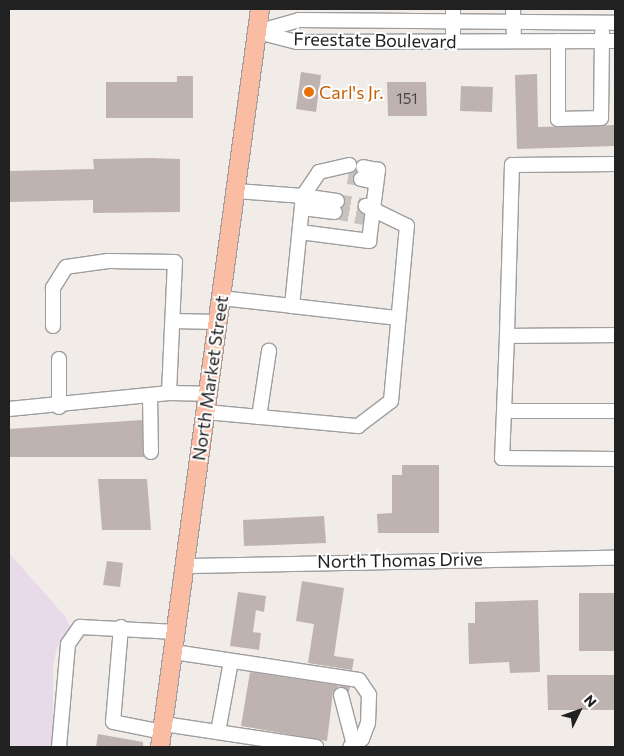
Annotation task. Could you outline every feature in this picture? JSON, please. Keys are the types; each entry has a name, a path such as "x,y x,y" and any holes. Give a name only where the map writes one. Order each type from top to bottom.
{"main road":[{"name":"North Market Street","path":"162,734 260,9"}],"street":[{"path":"453,9 453,41"},
{"path":"513,9 514,41"},
{"name":"Freestate Boulevard","path":"257,32 298,20 513,25 609,23"},
{"path":"558,41 558,119 601,118 609,41 609,23"},
{"name":"Freestate Boulevard","path":"257,32 297,42 609,41"},
{"path":"615,164 512,165 502,458 615,459"},
{"path":"292,306 302,202 319,172 355,172 376,182 369,212 369,241 300,232"},
{"path":"236,191 336,207"},
{"path":"206,412 358,426 391,401 407,226 369,212"},
{"path":"53,326 53,288 66,267 108,261 175,262 169,393"},
{"path":"221,298 398,318"},
{"path":"173,321 218,322"},
{"path":"507,336 615,335"},
{"path":"259,417 268,351"},
{"path":"59,359 59,407"},
{"path":"9,409 59,407 169,393 208,394"},
{"path":"150,396 151,452"},
{"path":"505,411 615,411"},
{"name":"North Thomas Drive","path":"185,566 615,558"},
{"path":"58,747 68,644 86,624 176,632"},
{"path":"121,627 113,722 162,734 218,732 316,747"},
{"path":"174,652 359,680 369,695 368,724 362,739 352,746 341,696"},
{"path":"218,732 231,661"}],"shaded area":[{"path":"9,553 65,616 72,631 57,647 53,665 53,747 9,747"}],"building":[{"name":"Carl's Jr.","path":"301,72 321,75 316,112 296,109"},
{"path":"537,74 538,127 615,125 615,146 517,149 515,75"},
{"path":"177,76 193,76 193,118 106,118 106,82 177,82"},
{"path":"387,82 426,82 427,116 388,116"},
{"path":"461,86 493,87 492,112 460,111"},
{"path":"93,159 180,159 180,212 93,213 93,200 9,202 9,171 94,169"},
{"path":"142,420 144,457 9,457 9,429"},
{"path":"402,465 439,465 439,533 378,533 377,514 392,513 392,475 402,475"},
{"path":"98,479 147,479 151,530 102,530"},
{"path":"324,516 326,543 244,546 243,520"},
{"path":"107,561 123,563 120,587 103,585"},
{"path":"302,581 344,588 334,656 354,659 352,670 308,663 314,624 296,621"},
{"path":"238,592 266,596 264,612 256,610 253,632 261,633 259,650 230,646"},
{"path":"579,593 615,593 615,651 579,651"},
{"path":"538,600 540,672 510,673 509,662 469,664 468,623 475,623 475,602"},
{"path":"250,672 350,687 349,692 339,686 333,692 327,741 241,726"},
{"path":"547,675 615,675 615,710 548,710"},
{"path":"98,734 143,742 143,747 96,747"}],"tunnel":[{"path":"348,177 361,179"},
{"path":"337,201 366,206"},
{"path":"335,212 364,218"}],"place":[{"name":"Carl's Jr.","path":"309,92"}]}
